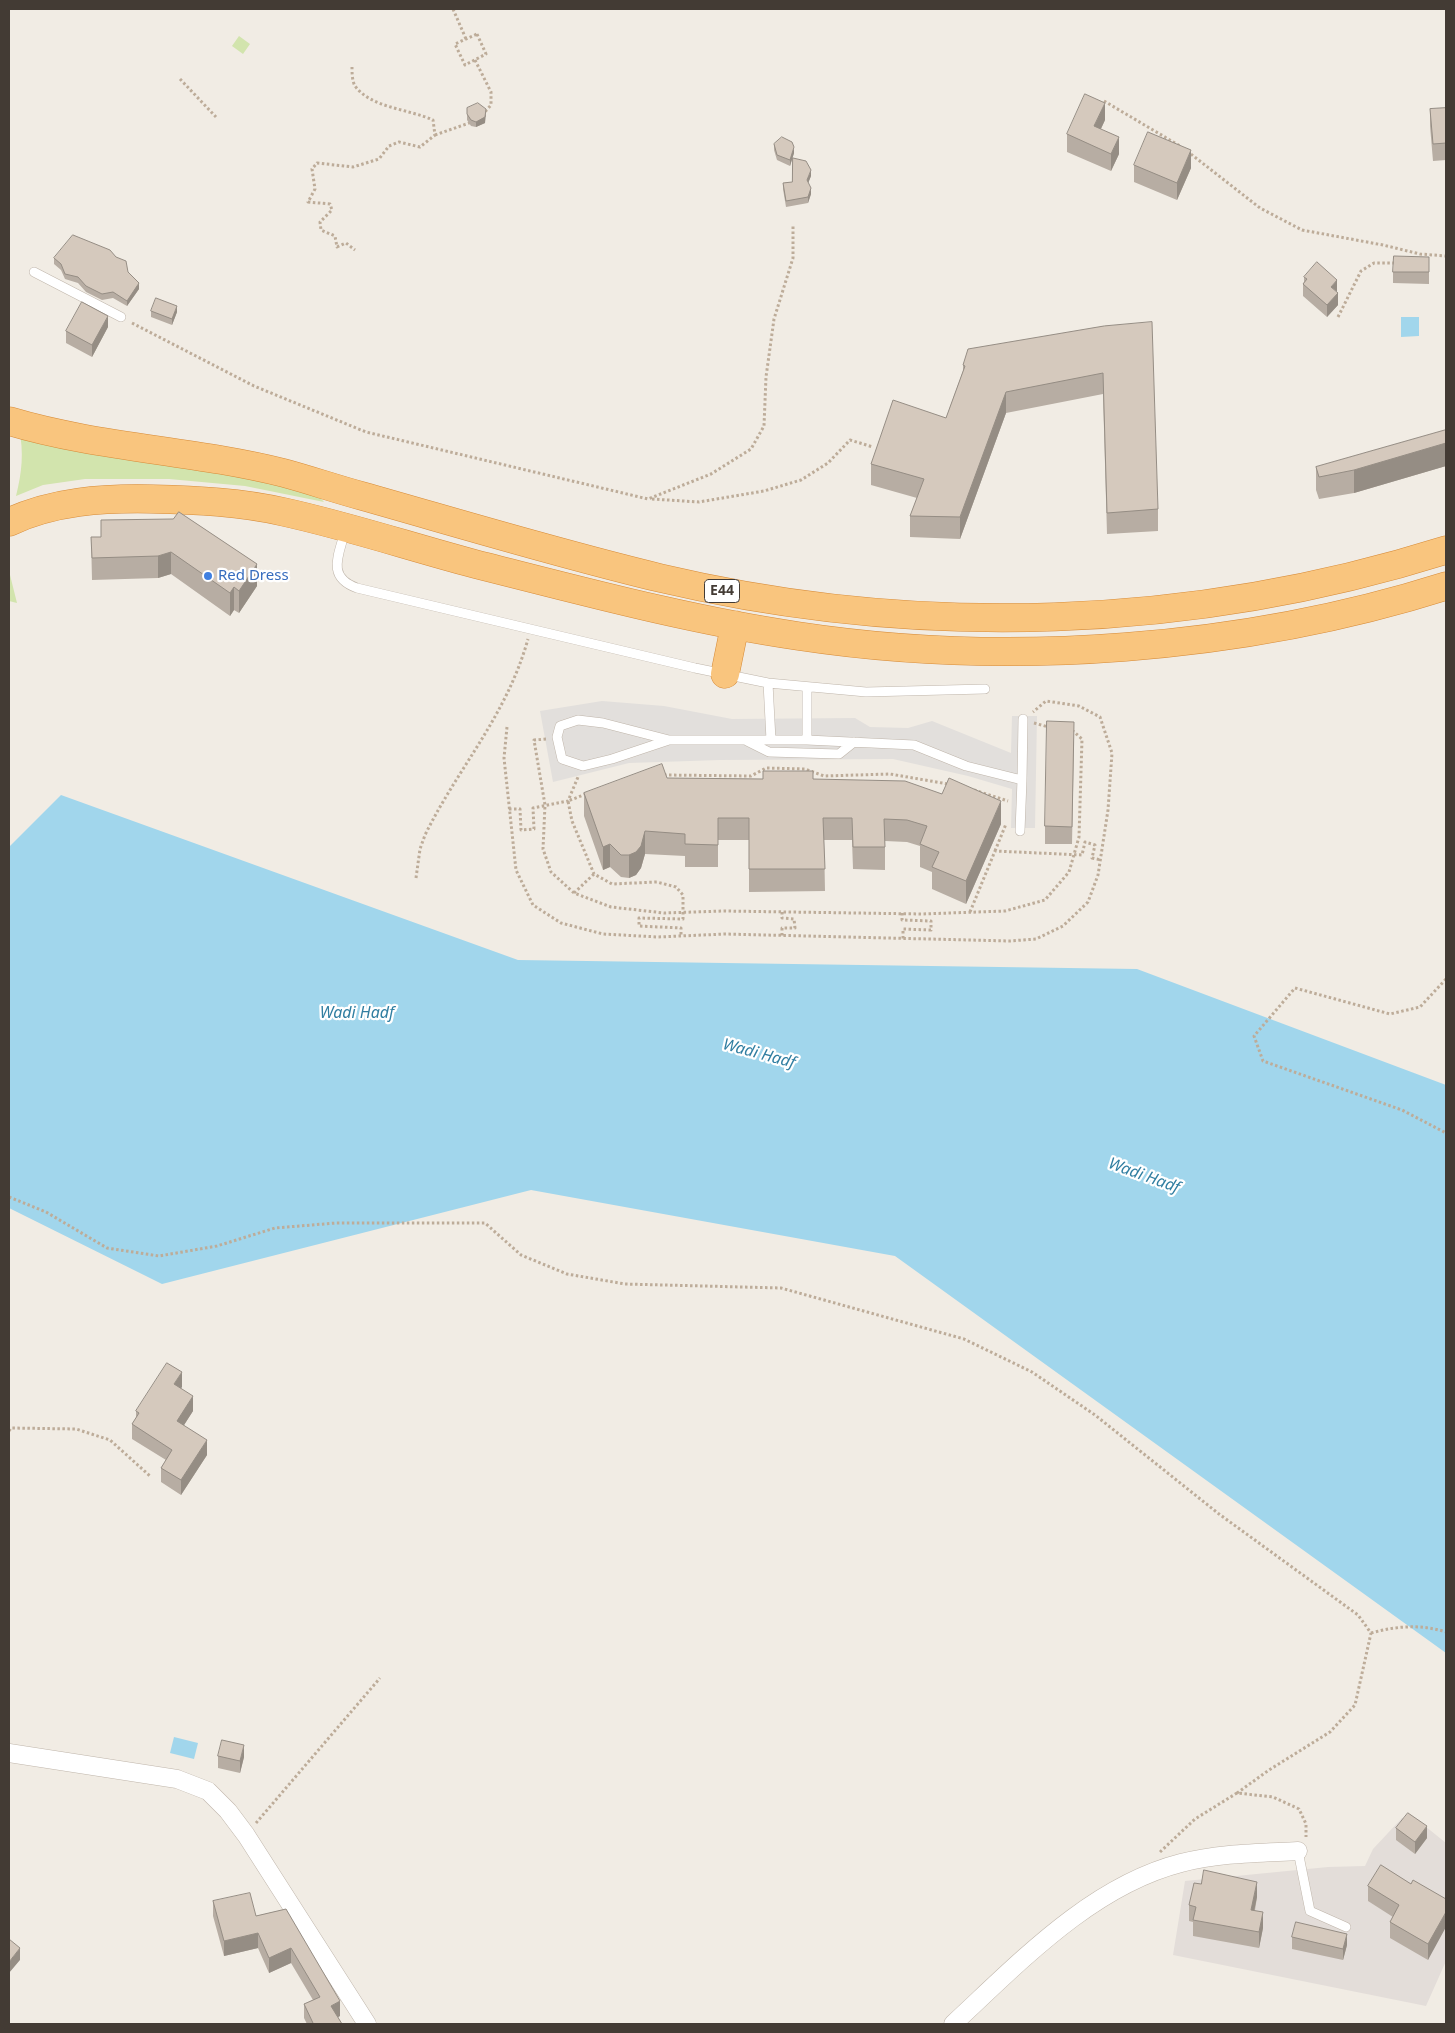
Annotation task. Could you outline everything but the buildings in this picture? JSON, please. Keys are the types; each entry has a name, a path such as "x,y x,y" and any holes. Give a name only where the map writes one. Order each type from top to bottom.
{"highway":[{"name":"E44","path":"9,421 64,436 196,456 282,473 660,578 766,600 841,611 905,616 1024,618 1098,616 1170,609 1287,592 1403,564 1446,550"},
{"path":"346,528 355,494"},
{"name":"E44","path":"9,522 44,508 75,502 122,498 202,500 281,511 648,608 801,637 901,647 969,650 1099,648 1172,643 1292,624 1416,596 1446,586"},
{"path":"725,674 735,625"}],"street":[{"path":"9,1752 177,1779 208,1791 228,1811 246,1835 367,2024"},
{"path":"953,2024 1049,1935 1126,1883 1180,1863 1232,1854 1298,1851"}],"lane":[{"path":"34,272 121,317"},
{"path":"346,528 336,566 339,576 346,584 531,629 768,683 906,692 985,689"},
{"path":"768,683 771,740"},
{"path":"807,687 807,740"},
{"path":"1020,832 1023,719"},
{"path":"669,740 612,759 583,766 562,759 557,737 560,726 578,720 602,723 669,740 807,740 914,745 966,766 1022,780"},
{"path":"745,740 769,752 805,754 839,754 854,742"},
{"path":"1298,1851 1310,1912 1346,1927"}],"path":[{"path":"453,9 466,39"},
{"path":"477,34 486,54 465,64 455,44 466,39 477,34"},
{"path":"355,250 346,243 337,247 335,236 321,230 320,222 332,210 330,204 308,202 315,189 312,169 317,163 353,166 379,159 389,146 398,142 420,147 435,136 479,118 491,105 491,92 475,60"},
{"path":"352,66 354,85 371,100 418,113 433,120 435,136"},
{"path":"180,79 216,116"},
{"path":"1104,101 1189,152 1260,208 1302,230 1383,244 1420,254 1446,256"},
{"path":"648,499 711,474 751,449 764,426 766,376 774,319 793,258 793,225"},
{"path":"1414,257 1420,254"},
{"path":"1338,317 1361,271 1374,263 1401,263"},
{"path":"121,317 254,386 366,432 648,499 699,502 764,491 801,480 828,463 850,440 873,448"},
{"path":"416,878 420,849 425,835 501,709 516,676 531,629"},
{"path":"507,727 504,758 516,870 533,905 561,923 603,934 1010,941 1036,939 1063,926 1088,902 1098,875 1108,810 1112,753 1100,717 1079,706 1046,701 1023,719 1044,728 1053,728"},
{"path":"557,737 534,740 545,805 543,849 551,872 574,892 610,907 664,913 902,913 1005,911 1045,900 1069,872 1079,836 1082,739 1072,730"},
{"path":"805,754 806,774"},
{"path":"583,766 568,801 572,821 594,874 612,884 658,882 676,887 683,895 682,919 639,918 639,926 682,928 682,936"},
{"path":"655,775 751,776 766,768 805,769 824,776 890,774 949,784"},
{"path":"968,788 1021,805"},
{"path":"510,809 520,809 521,830 534,829 533,808 568,801 594,791"},
{"path":"1007,810 1008,801"},
{"path":"970,912 1006,827 1006,818"},
{"path":"995,851 1075,853 1082,855 1085,842 1095,845 1092,858 1101,860"},
{"path":"574,892 594,874"},
{"path":"782,912 782,918 794,919 795,928 782,928 782,936"},
{"path":"902,913 902,920 931,921 931,930 902,929 903,939"},
{"path":"1446,979 1420,1007 1390,1014 1295,988 1254,1036 1263,1061 1402,1110 1446,1133"},
{"path":"9,1197 46,1212 107,1248 159,1256 217,1246 275,1228 336,1223 486,1223 521,1255 568,1274 625,1284 781,1288 964,1339 1032,1372 1095,1415 1219,1514 1358,1615 1371,1633 1355,1706 1330,1732 1196,1819 1154,1857"},
{"path":"9,1431 11,1428 76,1429 110,1440 150,1476"},
{"path":"1371,1633 1391,1628 1429,1627 1446,1632"},
{"path":"246,1835 380,1678"},
{"path":"1237,1793 1273,1797 1299,1809 1306,1824 1306,1839 1298,1851"}],"shaded area":[{"path":"602,701 664,706 732,719 855,718 870,727 908,728 932,721 1011,753 1012,716 1037,716 1035,828 1011,828 1012,789 968,776 893,759 720,760 629,763 553,782 540,711"},
{"path":"1402,1818 1415,1818 1446,1843 1446,1961 1426,2006 1173,1955 1185,1881 1328,1867 1365,1866 1373,1849"}],"green space":[{"path":"239,36 250,44 243,54 232,46"},
{"path":"19,428 151,455 317,494 324,502 245,486 169,479 85,479 43,485 16,496 22,462"},
{"path":"9,571 17,603 9,601"}],"water":[{"path":"1401,317 1419,317 1419,336 1401,337"},
{"name":"Wadi Hadf","path":"61,795 518,960 1137,969 1446,1085 1446,1653 895,1256 531,1190 162,1284 9,1208 9,847"},
{"path":"174,1737 198,1743 194,1759 170,1753"}],"place":[{"name":"Red Dress","path":"208,576"}]}
